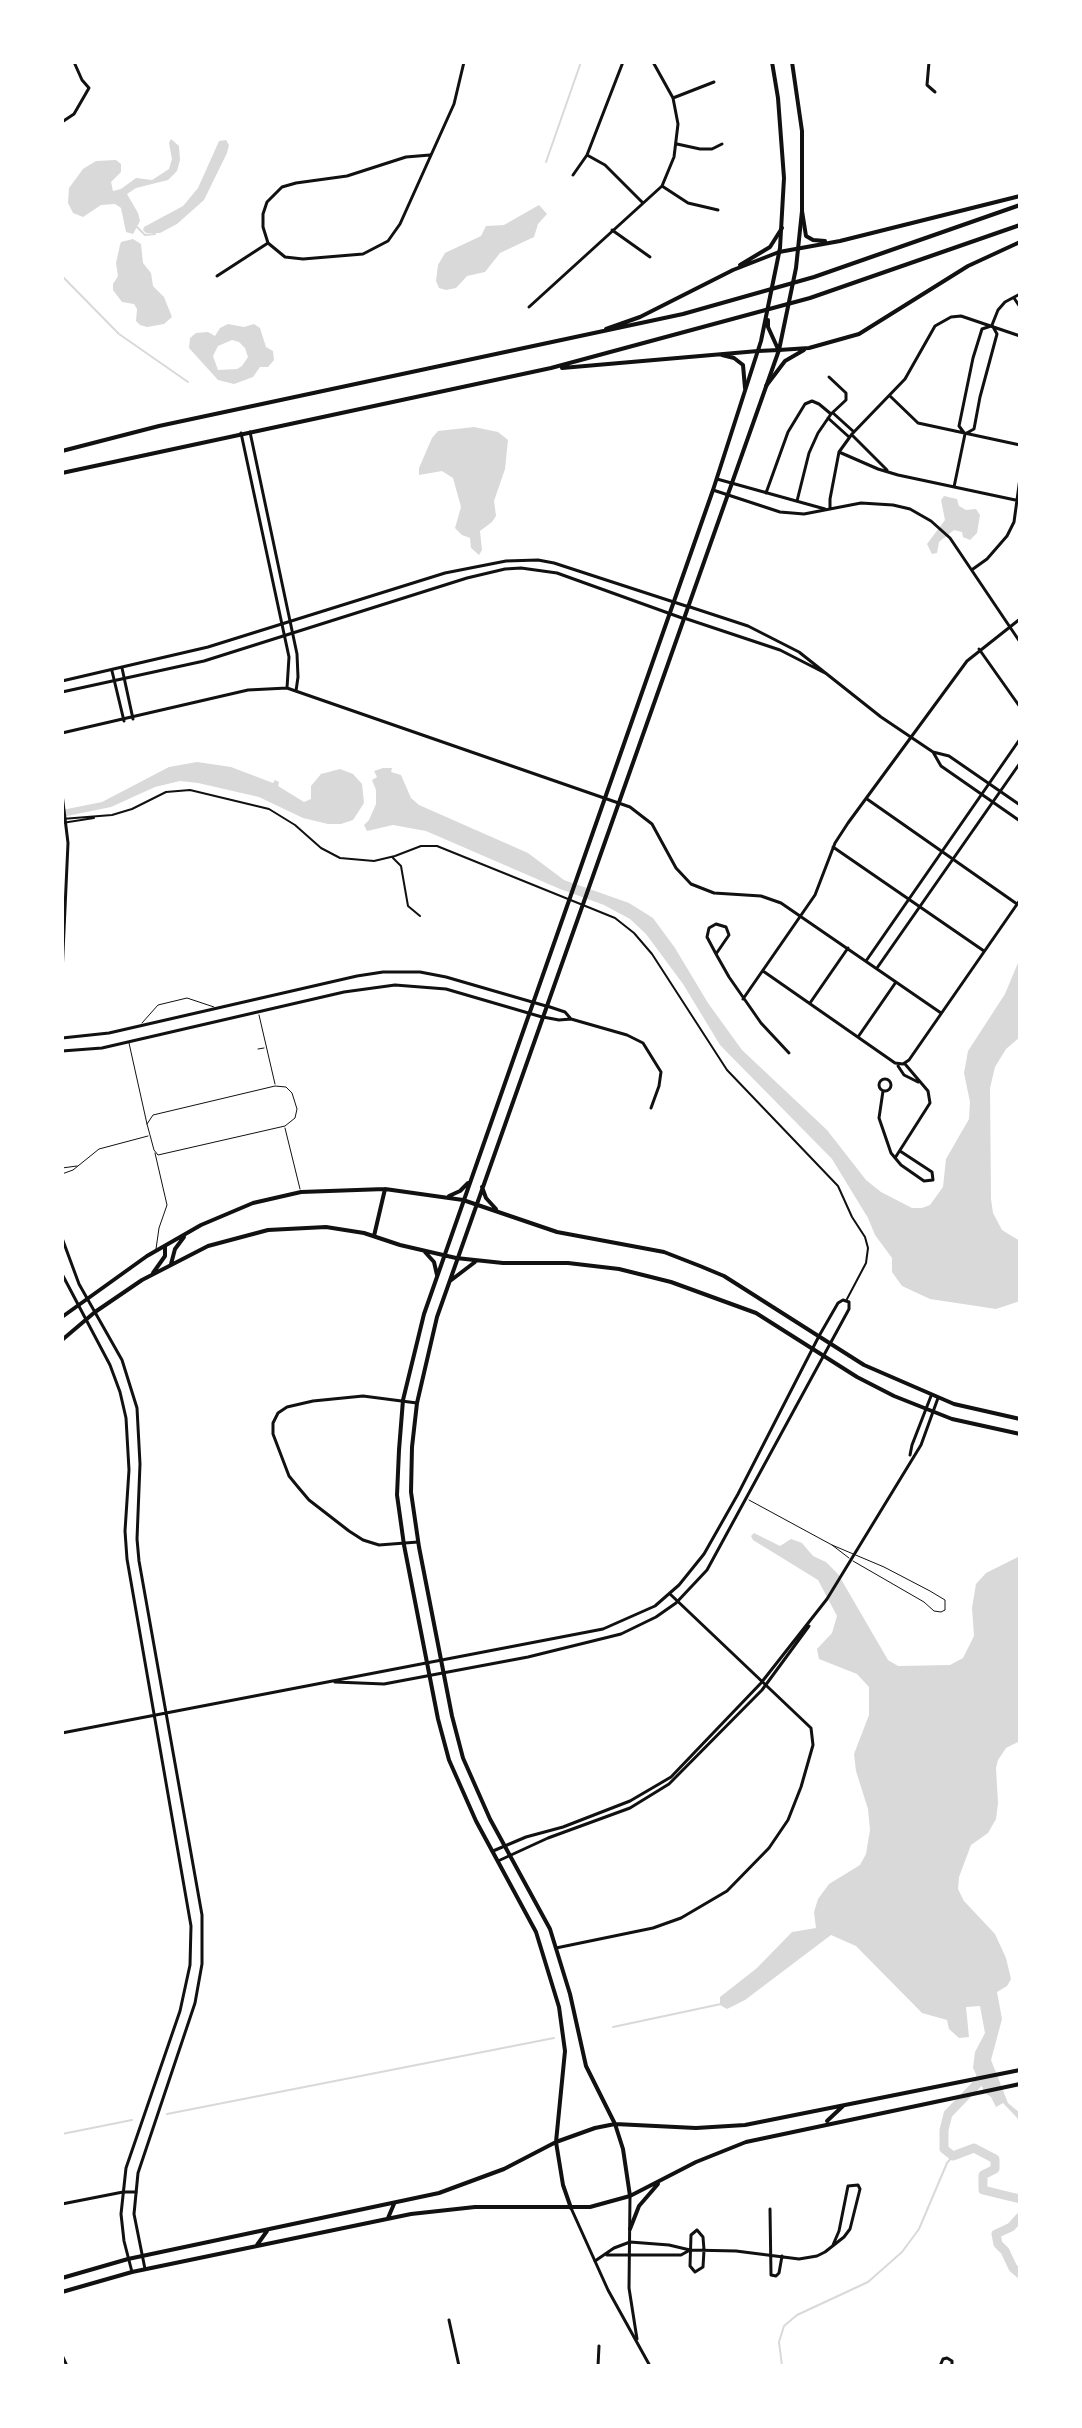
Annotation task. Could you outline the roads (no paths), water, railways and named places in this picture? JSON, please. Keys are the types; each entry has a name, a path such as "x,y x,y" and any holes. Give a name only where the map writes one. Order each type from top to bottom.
{"main road":[{"path":"571,2208 563,2185 556,2142 565,2060 559,2007 536,1932 460,1789 447,1753 429,1675 404,1545 397,1472 403,1400 437,1275 717,479 758,351 768,314 782,228 783,144 772,62"},
{"path":"630,2196 626,2161 615,2124 586,2066 556,1948 538,1905 474,1786 461,1749 418,1542 411,1479 417,1403 437,1317 456,1258 779,350 798,250 802,211 803,142 792,62"},
{"path":"733,270 779,252 840,241 1020,196"},
{"path":"62,451 159,426 585,336 751,296 1020,205"},
{"path":"802,211 806,236 813,240 840,241"},
{"path":"62,473 551,368 810,298 1020,225"},
{"path":"585,336 640,317 733,270 770,247 782,228"},
{"path":"766,386 795,353 844,340 874,327 959,271 1020,242"},
{"path":"768,314 768,327 779,350"},
{"path":"551,368 809,348"},
{"path":"719,354 734,358 743,365 745,388"},
{"path":"446,1198 460,1191 471,1178"},
{"path":"482,1187 486,1198 500,1213"},
{"path":"373,1189 382,1202"},
{"path":"374,1236 385,1189"},
{"path":"62,1317 156,1252 253,1203 301,1192 385,1189 463,1200 557,1232 664,1252 724,1276 864,1365 931,1396 987,1413 1020,1419"},
{"path":"62,1340 95,1312 152,1275 224,1240 268,1230 326,1227 456,1258 568,1263 619,1269 671,1282 756,1313 857,1377 925,1410 983,1428 1020,1434"},
{"path":"171,1264 175,1249 185,1235"},
{"path":"152,1275 165,1256 165,1247"},
{"path":"423,1251 434,1262 437,1275"},
{"path":"449,1282 478,1260"},
{"path":"447,1753 461,1749"},
{"path":"62,2278 128,2259 394,2204 471,2182 556,2142 615,2124 696,2128 745,2125 1020,2070"},
{"path":"62,2292 145,2269 388,2218 460,2208 590,2207 630,2196 696,2162 746,2142 1020,2084"},
{"path":"822,2124 843,2106"},
{"path":"630,2229 639,2206 661,2180"},
{"path":"388,2218 394,2204"},
{"path":"257,2245 268,2229"}],"street":[{"path":"62,122 74,114 89,88 74,62"},
{"path":"430,155 406,157 347,176 282,187 264,208 263,227 268,243 285,257 303,259 363,254 380,247 400,224 454,104 464,62"},
{"path":"573,175 587,155 623,62"},
{"path":"529,307 662,186 677,144 678,124 673,98 653,62"},
{"path":"929,62 927,85 935,92"},
{"path":"673,98 714,82"},
{"path":"677,144 700,149 712,149 722,144"},
{"path":"587,155 605,165 643,203"},
{"path":"662,186 688,203 718,210"},
{"path":"612,230 650,257"},
{"path":"217,276 268,243"},
{"path":"954,487 965,434 959,426 982,329 992,325 998,310 1020,294"},
{"path":"1014,298 1020,307"},
{"path":"828,508 839,452 852,434 905,379 930,333 943,320 961,316 1020,336"},
{"path":"965,434 974,429 997,334 992,325"},
{"path":"797,501 809,453 831,415 847,396 829,377"},
{"path":"890,396 918,423 1020,445"},
{"path":"766,493 788,432 805,404 812,401 852,434 887,470"},
{"path":"250,431 293,633 298,668 296,691"},
{"path":"241,433 290,667 287,688"},
{"path":"839,452 878,469 1019,501"},
{"path":"973,569 987,559 1007,536 1019,501 1020,478"},
{"path":"717,479 828,508"},
{"path":"713,490 780,512 804,514 861,503 910,509 936,524 950,538 1020,642"},
{"path":"62,681 142,664 281,625 457,570 506,561 538,560 562,565 759,631 819,666 879,716 933,752 949,756 1020,805"},
{"path":"559,574 562,565"},
{"path":"62,692 204,661 497,570 521,568 559,574 756,642 825,673"},
{"path":"393,589 397,601"},
{"path":"743,999 817,891 833,847 960,669 979,649 1020,619"},
{"path":"756,642 759,631"},
{"path":"778,641 778,650"},
{"path":"778,650 783,644"},
{"path":"979,649 1020,707"},
{"path":"142,664 145,675"},
{"path":"122,668 133,719"},
{"path":"112,671 124,721"},
{"path":"62,733 248,690 287,688 606,798 638,812 652,824 676,868 691,884 714,893 768,897 801,915 941,1013"},
{"path":"866,961 1020,739"},
{"path":"933,752 940,765 1020,821"},
{"path":"877,968 1020,763"},
{"path":"62,821 103,817 132,809 166,792 190,790 273,811 295,825 318,847 340,858 369,861 392,857 421,846 439,847 597,909 633,931 652,954 727,1070 838,1186 868,1245 866,1263 846,1300"},
{"path":"62,796 67,830 62,974"},
{"path":"867,799 1019,902 901,1064"},
{"path":"833,847 984,951"},
{"path":"392,857 401,866 408,906 420,916"},
{"path":"716,954 729,935 726,927 718,924 710,927 707,934 716,954 743,999 789,1053"},
{"path":"810,1003 848,948"},
{"path":"762,971 901,1064 928,1091 930,1107 895,1158"},
{"path":"62,1038 94,1036 357,976 393,972 457,979 534,1001 565,1012 571,1019"},
{"path":"393,972 395,985"},
{"path":"454,991 457,979"},
{"path":"858,1037 896,982"},
{"path":"62,1051 93,1050 354,990 395,985 454,991 542,1017 571,1019 627,1035 643,1043 661,1072 651,1108"},
{"path":"901,1064 904,1075 918,1082"},
{"path":"883,1091 879,1118 885,1140 895,1158 924,1181 933,1180 932,1172 900,1151"},
{"path":"62,1238 67,1258 86,1298 122,1360 133,1387 139,1417 137,1539 202,1915 202,1964 192,2014 138,2173 134,2214 145,2269"},
{"path":"62,1274 110,1365 126,1418 129,1470 127,1559 190,1917 190,1965 180,2011 132,2148 123,2192 123,2232 132,2272"},
{"path":"62,1733 603,1629 639,1615 670,1594 704,1554 819,1336 839,1301 846,1300"},
{"path":"335,1682 379,1684 528,1657 613,1637 640,1626 677,1602 707,1570 850,1307 846,1300"},
{"path":"831,1315 842,1321"},
{"path":"417,1403 363,1396 287,1407 278,1413 273,1423 273,1434 289,1476 309,1500 363,1540 379,1545 418,1542"},
{"path":"910,1459 912,1445 931,1396"},
{"path":"498,1861 630,1808 669,1784 763,1685 804,1635 921,1445 938,1398"},
{"path":"126,1418 139,1417"},
{"path":"126,1515 138,1515"},
{"path":"556,1948 653,1928 681,1918 727,1891 769,1848 794,1805 813,1736 803,1719 763,1685 670,1594"},
{"path":"133,1601 145,1599"},
{"path":"493,1851 622,1804 659,1785 671,1777 763,1685"},
{"path":"180,2011 192,2014"},
{"path":"153,2087 165,2092"},
{"path":"595,2261 630,2242 809,2259 833,2245 850,2229 860,2189 858,2185 848,2186 833,2245"},
{"path":"62,2204 136,2192"},
{"path":"630,2196 629,2288 638,2343"},
{"path":"571,2208 650,2366"},
{"path":"770,2209 771,2275 779,2273 782,2256"},
{"path":"697,2230 703,2237 704,2250 703,2267 695,2272 690,2266 690,2250 691,2235 697,2230"},
{"path":"605,2255 681,2255 690,2250"},
{"path":"449,2320 459,2366"},
{"path":"598,2366 599,2346"},
{"path":"62,2355 67,2366"},
{"path":"940,2366 947,2358 952,2361 952,2366"},
{"path":"860,2366 873,2366"}],"lane":[{"path":"138,1026 158,1005 185,999 217,1008"},
{"path":"258,1012 275,1086"},
{"path":"128,1042 167,1205 156,1252"},
{"path":"258,1049 266,1047"},
{"path":"133,1062 140,1061"},
{"path":"135,1072 142,1070"},
{"path":"145,1112 151,1116 275,1086 289,1090 296,1102 295,1118 285,1126 161,1155 155,1152"},
{"path":"147,1124 151,1116"},
{"path":"285,1126 301,1192"},
{"path":"62,1174 80,1165 99,1149 150,1136"},
{"path":"158,1163 161,1155"},
{"path":"62,1168 80,1165"},
{"path":"159,1235 165,1247"},
{"path":"738,1494 854,1558 934,1611 945,1610 947,1603 940,1597 884,1567 854,1558"}],"waterway":[{"path":"546,162 581,62"},
{"path":"137,227 145,235 155,234"},
{"path":"62,276 119,334 188,382"},
{"path":"613,2027 721,2004"},
{"path":"167,2114 554,2038"},
{"path":"982,2072 979,2082 948,2114 944,2149 953,2156 974,2148 995,2159 995,2169 983,2175 983,2190 1020,2199"},
{"path":"62,2134 132,2120"},
{"path":"782,2366 779,2342 784,2326 797,2315 868,2282 902,2252 919,2229 947,2163 953,2156"},
{"path":"1020,2217 1011,2227 996,2234 998,2244 1020,2274"}]}
